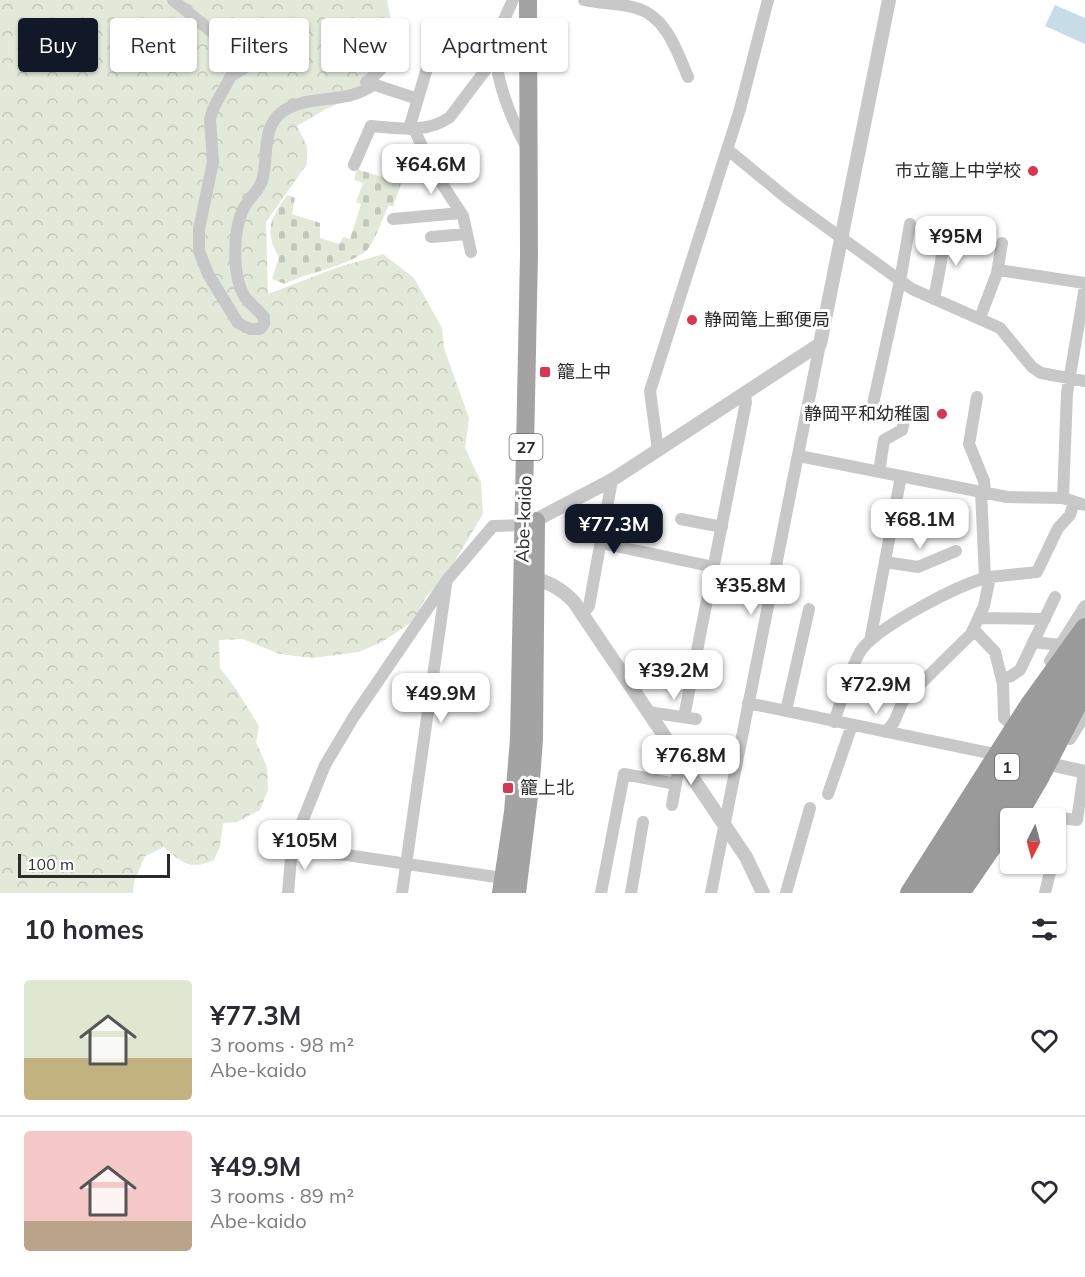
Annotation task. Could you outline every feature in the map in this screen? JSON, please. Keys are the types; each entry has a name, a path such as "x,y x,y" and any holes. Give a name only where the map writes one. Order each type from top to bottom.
{"highway":[{"path":"910,893 1015,728 1085,628"},
{"name":"1","path":"928,893 1085,640"},
{"name":"1","path":"946,893 1085,668"},
{"path":"1020,808 1085,689"},
{"path":"960,893 1000,838"},
{"path":"971,893 1000,843"}],"main road":[{"name":"Abe-kaido","path":"528,0 530,522"},
{"name":"Abe-kaido","path":"510,886 531,780 534,739 529,577 539,0"}],"street":[{"path":"173,0 212,32 248,36 270,32 279,37 279,47 231,76 213,109 210,119 213,162 199,229 199,251 208,274 238,323 250,329 260,329 264,324 264,316 246,299 240,287 234,252 235,243 242,212 261,183 268,135 273,122 282,112 299,105 350,96 363,92 373,85"},
{"path":"506,18 513,0"},
{"path":"584,0 621,5 651,13 669,37 687,77"},
{"path":"658,451 650,391 740,109 768,0"},
{"path":"711,893 889,0"},
{"path":"380,72 366,82 418,99"},
{"path":"426,72 412,129 433,170 461,213 471,252"},
{"path":"354,165 371,126 412,129 441,123 450,117 484,72"},
{"path":"498,72 513,119 528,150"},
{"path":"727,149 789,200 912,289 1002,330 1032,367 1041,373 1085,381"},
{"path":"393,219 461,213"},
{"path":"873,404 910,224"},
{"path":"934,299 944,231"},
{"path":"431,237 467,234"},
{"path":"980,318 998,270 1002,243"},
{"path":"834,722 858,656 870,641 905,616 976,580 1037,572 1058,528 1070,515 1074,502 1069,378 1085,285 998,270"},
{"path":"288,893 292,848 325,765 353,718 447,580 493,526 530,522 612,480 820,344"},
{"path":"648,712 690,718 714,567 746,402 745,394"},
{"path":"886,732 894,722 903,701 976,624 988,577 984,481 969,444 977,397"},
{"path":"879,472 884,440 902,430 905,416"},
{"path":"799,456 1007,497 1074,502"},
{"path":"870,641 901,477"},
{"path":"582,615 589,606 612,480"},
{"path":"681,519 723,527"},
{"path":"601,543 714,567"},
{"path":"885,562 918,567 956,551"},
{"path":"529,577 548,582 565,592 746,857 764,892"},
{"path":"402,893 447,580"},
{"path":"1002,679 1020,670 1055,597"},
{"path":"1035,698 1039,680 1085,606"},
{"path":"786,711 809,609"},
{"path":"976,624 1045,619"},
{"path":"976,624 995,652 1002,679 1004,718 1015,728"},
{"path":"1034,642 1060,645"},
{"path":"748,703 1084,772 1077,820 1066,819"},
{"path":"1070,739 1085,715"},
{"path":"828,794 852,726"},
{"path":"672,805 680,761"},
{"path":"601,893 624,774 676,784"},
{"path":"786,893 810,808"},
{"path":"631,893 643,822"},
{"path":"292,848 406,863 510,886"},
{"path":"1045,893 1050,874"}],"green space":[{"path":"0,0 387,0 391,18 321,18 321,72 376,72 354,97 326,109 297,126 307,146 307,164 266,222 268,294 336,268 383,254 414,278 442,328 444,348 469,418 465,448 481,482 483,514 446,576 425,598 415,620 382,642 359,652 313,658 280,654 243,639 219,640 220,668 259,726 256,742 267,767 268,790 260,810 237,822 223,823 220,846 214,860 199,865 187,864 164,847 145,856 134,882 133,893 0,893"},
{"path":"357,169 401,183 393,207 389,205 366,251 348,262 285,284 272,279 279,257 271,239 271,225 287,195 295,198 292,214 320,223 320,238 339,244 343,237 350,239 361,204 356,202 363,183 354,180"}],"water":[{"path":"1055,5 1085,18 1085,44 1045,26"}],"place":[{"name":"市立籠上中学校","path":"1033,171"},
{"name":"静岡篭上郵便局","path":"692,320"},
{"name":"籠上中","path":"545,372"},
{"name":"静岡平和幼稚園","path":"942,414"},
{"name":"籠上北","path":"508,788"}]}
